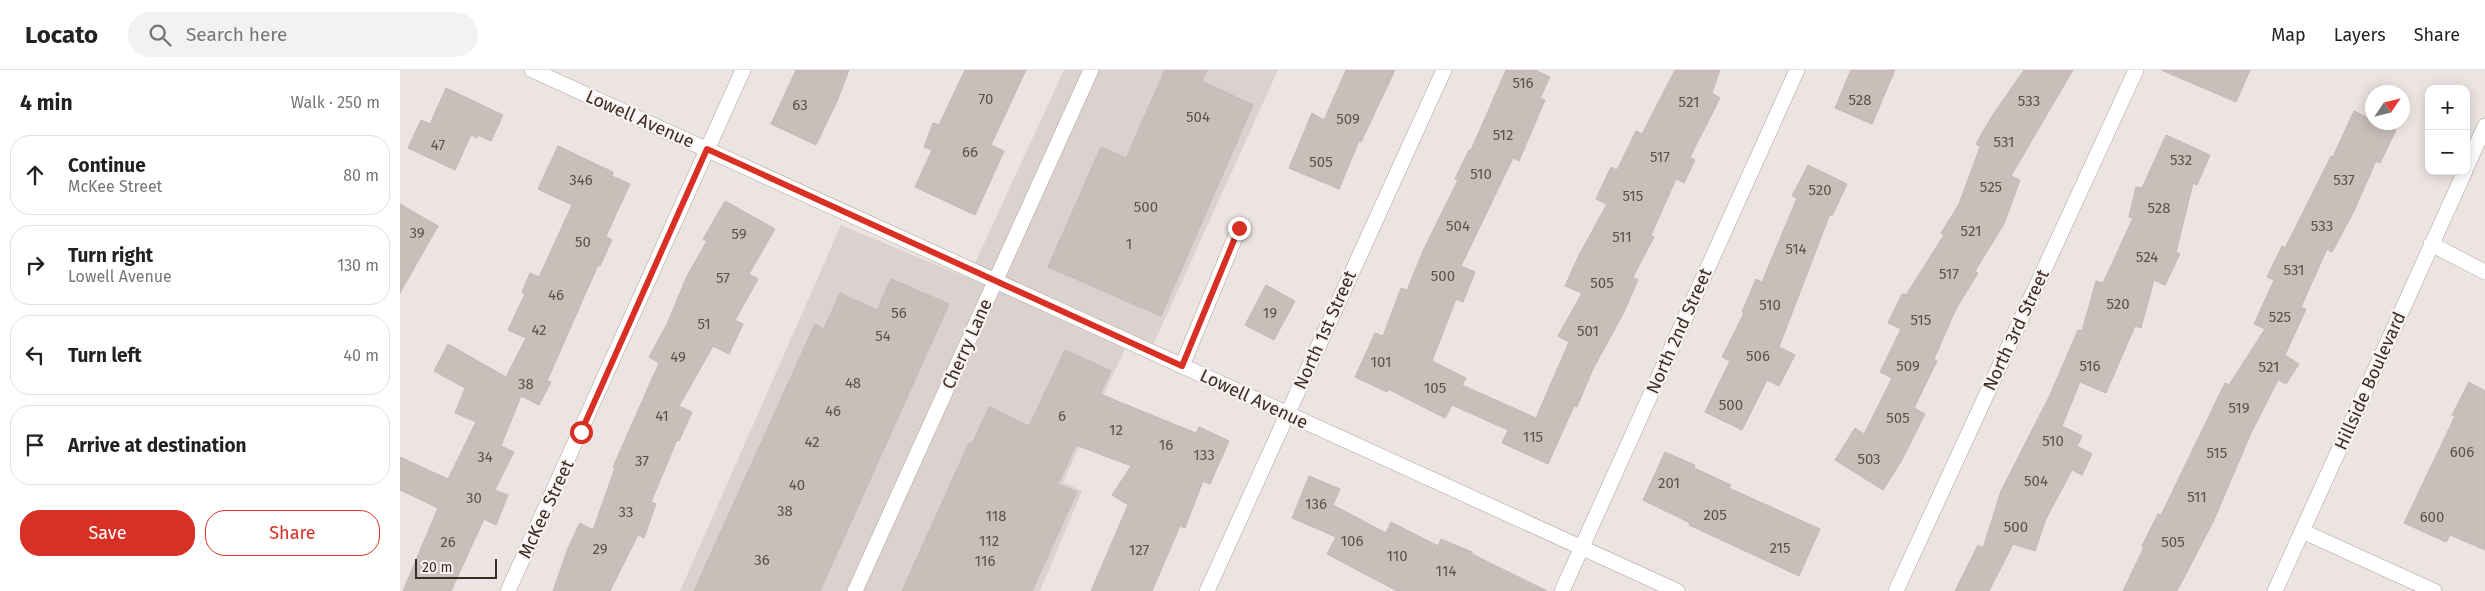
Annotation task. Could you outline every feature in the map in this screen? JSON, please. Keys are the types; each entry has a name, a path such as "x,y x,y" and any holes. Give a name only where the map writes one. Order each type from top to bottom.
{"street":[{"name":"Lowell Avenue","path":"532,70 1677,591"},
{"name":"McKee Street","path":"508,591 743,70"},
{"name":"Cherry Lane","path":"856,591 1092,70"},
{"name":"North 1st Street","path":"1207,591 1444,70"},
{"name":"North 2nd Street","path":"1562,591 1797,70"},
{"name":"North 3rd Street","path":"1896,591 2136,70"},
{"path":"2470,159 2485,126"},
{"name":"Hillside Boulevard","path":"2275,591 2463,175"},
{"path":"1182,366 1239,228"},
{"path":"2432,244 2485,272"},
{"path":"2302,531 2434,591"}],"shaded area":[{"path":"1064,70 1278,70 1148,356 1126,347 1063,482 1082,491 1040,591 680,591 841,225 968,278"}],"building":[{"path":"796,70 849,70 838,99 816,145 771,124"},
{"path":"965,70 1026,70 991,145 1004,151 975,215 915,187 932,150 924,147 933,123 939,125"},
{"path":"1165,70 1207,70 1202,81 1253,105 1161,316 1048,267 1101,147 1126,158"},
{"path":"1346,70 1395,70 1361,142 1359,141 1339,189 1289,168 1312,113 1324,120"},
{"path":"1506,70 1535,70 1550,77 1540,98 1545,100 1519,161 1513,158 1461,266 1475,272 1463,302 1456,299 1432,361 1466,378 1462,385 1536,418 1569,342 1558,336 1582,293 1565,286 1579,255 1607,204 1596,199 1611,167 1617,170 1636,131 1642,134 1675,70 1720,70 1712,93 1720,98 1690,157 1695,160 1684,183 1676,179 1651,235 1654,237 1633,277 1638,280 1623,314 1593,369 1577,407 1574,406 1548,464 1502,443 1508,430 1452,405 1445,418 1388,389 1387,392 1355,377 1375,333 1383,336 1401,288 1407,290 1423,251 1458,180 1455,179 1469,150 1471,150"},
{"path":"1851,70 1895,70 1872,124 1835,108"},
{"path":"2024,70 2073,70 2011,176 2020,180 2004,224 1975,271 1978,273 1956,309 1934,359 1937,361 1914,408 1925,414 1902,460 1883,490 1835,460 1855,428 1864,434 1892,378 1880,372 1901,329 1888,323 1902,294 1906,295 1944,235 1941,233 1959,204 1980,147 1976,144 1992,116"},
{"path":"2161,70 2250,70 2236,102"},
{"path":"446,88 503,115 491,141 478,135 477,138 471,135 455,170 408,148 421,120 430,124"},
{"path":"2354,111 2365,116 2365,130 2396,130 2380,163 2376,161 2353,213 2332,252 2327,249 2301,307 2306,309 2285,355 2299,364 2286,384 2278,380 2251,433 2213,522 2177,591 2123,591 2144,547 2142,546 2158,514 2161,515 2225,383 2229,385 2265,329 2254,324 2274,280 2267,277 2282,246 2285,248 2331,156 2333,157"},
{"path":"2166,135 2210,155 2197,185 2193,183 2176,252 2180,254 2165,285 2154,280 2141,328 2135,326 2106,393 2080,382 2062,426 2082,436 2077,446 2092,454 2082,475 2072,470 2046,519 2035,551 2013,544 1989,591 1955,591 1978,545 1983,548 2001,491 2050,395 2078,330 2082,331 2096,281 2103,283 2133,218 2129,217 2136,187 2142,188"},
{"path":"558,146 613,172 612,176 630,184 606,236 612,240 600,266 598,265 547,381 551,382 539,405 521,396 501,446 514,452 495,490 508,495 496,525 484,519 451,591 403,591 438,508 400,490 400,457 448,479 476,422 455,413 465,388 434,371 448,344 506,377 526,338 508,330 525,294 522,292 530,273 539,277 572,205 538,189"},
{"path":"1808,165 1847,184 1832,216 1830,214 1779,347 1795,355 1779,386 1767,380 1742,430 1705,412 1730,361 1722,357 1744,313 1742,312 1756,279 1762,282 1797,198 1792,196"},
{"path":"725,201 775,229 749,274 758,279 735,320 743,324 729,354 713,346 679,406 692,412 679,441 677,440 651,502 656,504 644,538 638,535 610,591 553,591 568,548 580,523 593,530 615,468 613,467 659,363 649,357 667,324 687,276 707,241 703,239"},
{"path":"400,204 438,226 400,293"},
{"path":"891,279 949,304 820,591 694,591 815,324 824,329 840,293 877,310"},
{"path":"1266,285 1295,301 1274,340 1245,325"},
{"path":"1065,350 1111,371 1100,394 1196,433 1199,427 1229,441 1210,484 1203,481 1185,528 1180,526 1152,591 1091,591 1128,505 1112,495 1131,466 1076,445 1058,484 1077,492 1032,591 902,591 969,443 972,444 989,407 1029,426"},
{"path":"2469,382 2485,391 2485,550 2450,535 2446,542 2404,523 2455,416 2452,415"},
{"path":"1665,452 1695,465 1694,468 1731,485 1729,488 1820,529 1799,576 1689,525 1690,523 1643,500"},
{"path":"1309,476 1340,489 1333,505 1386,533 1391,522 1438,546 1441,539 1472,552 1472,554 1547,591 1397,591 1327,554 1336,537 1292,518"}],"route":[{"path":"581,432 707,149 1182,366 1239,228"}]}
